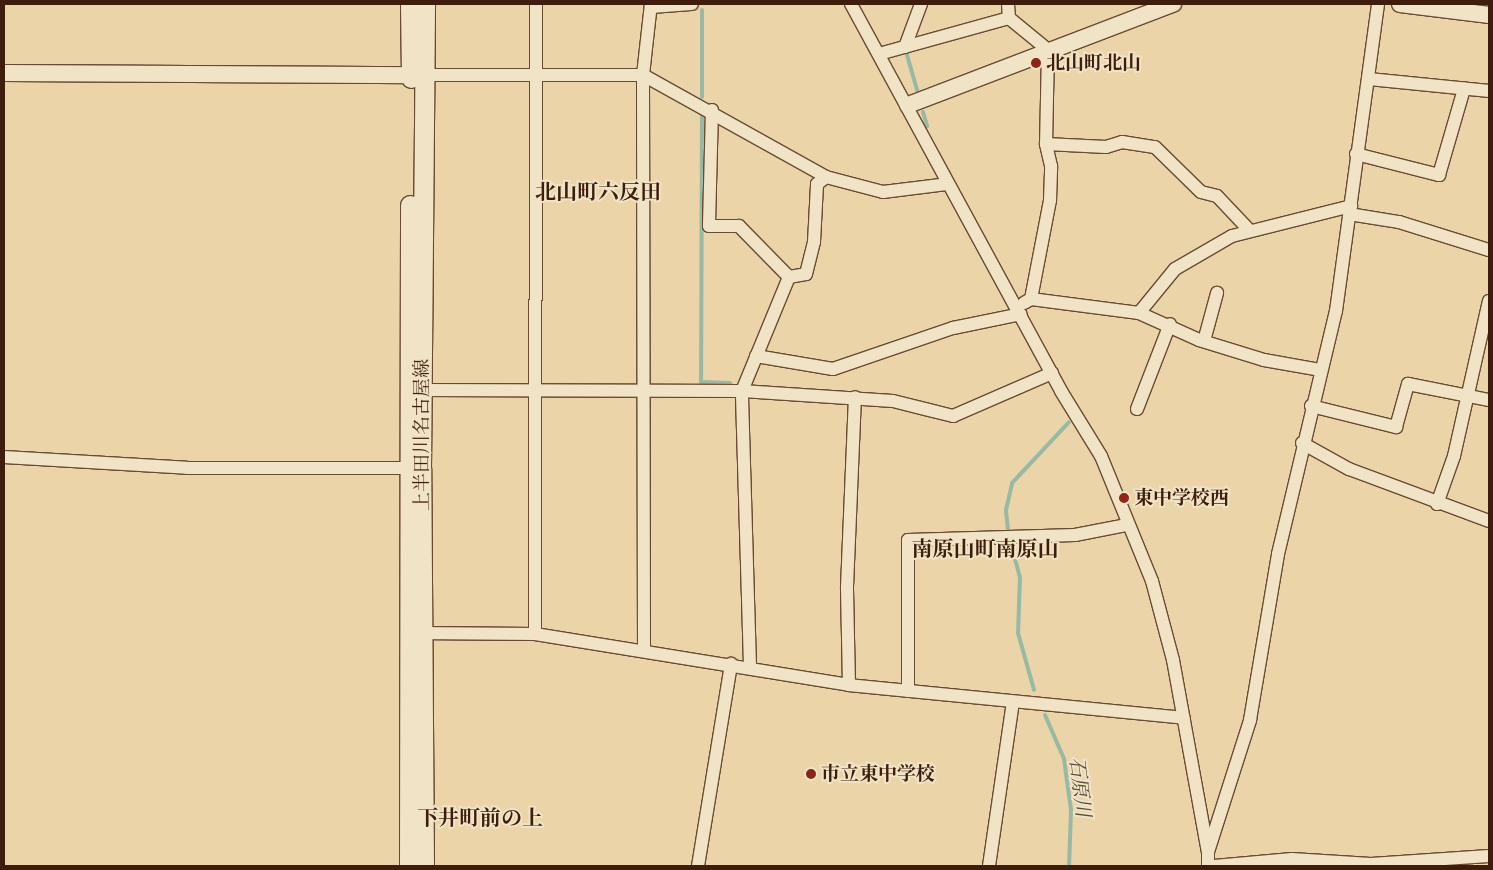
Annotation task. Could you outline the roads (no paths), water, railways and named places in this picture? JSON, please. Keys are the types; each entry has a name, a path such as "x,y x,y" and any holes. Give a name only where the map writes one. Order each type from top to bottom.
{"main road":[{"name":"上半田川名古屋線","path":"409,866 423,390 417,75 410,4"},
{"name":"上半田川名古屋線","path":"424,866 409,468 417,75 425,4"}],"street":[{"path":"535,634 536,4"},
{"path":"644,648 643,75 651,6 692,4"},
{"path":"851,4 908,105 947,184 1019,310 1052,373 1101,456 1127,525 1152,582 1183,718 1208,852 1208,866"},
{"path":"905,47 921,4"},
{"path":"1008,4 1009,18 1048,50"},
{"path":"908,105 1048,50 1173,4"},
{"path":"1208,852 1250,720 1302,443 1336,311 1378,4"},
{"path":"1400,4 1489,15"},
{"path":"879,54 1009,18"},
{"path":"756,356 833,369 953,328 1019,310 1031,299 1050,200 1051,166 1046,144 1048,50"},
{"path":"4,73 643,75 712,110 826,177 884,192 947,184"},
{"path":"1369,79 1489,91"},
{"path":"1356,154 1439,175 1464,89"},
{"path":"712,110 709,226 739,226 789,277"},
{"path":"1046,144 1106,147 1122,142 1155,147 1200,192 1217,196 1250,231"},
{"path":"789,277 806,274 814,242 817,184 826,177"},
{"path":"1139,313 1158,284 1184,261 1250,231 1350,210 1399,222 1489,250"},
{"path":"750,666 742,391 789,277"},
{"path":"1204,341 1216,293"},
{"path":"1031,299 1139,313 1170,324 1204,341 1264,360 1320,370"},
{"path":"1436,504 1454,456 1465,394 1489,302"},
{"path":"1137,409 1170,324"},
{"path":"423,390 742,391 893,401 953,416 1052,373"},
{"path":"1311,406 1396,427 1408,384 1489,400"},
{"path":"849,685 847,567 855,397"},
{"path":"1302,443 1349,468 1436,504 1489,521"},
{"path":"4,457 177,468 409,468"},
{"path":"908,691 908,540 1074,534 1127,525"},
{"path":"416,633 535,634 644,648 849,685 1183,718"},
{"path":"698,866 730,664"},
{"path":"989,866 1013,702"},
{"path":"1214,866 1292,859 1371,864 1489,856"}],"waterway":[{"path":"702,10 702,97"},
{"name":"石原川","path":"907,55 917,91"},
{"path":"702,111 701,382 730,383"},
{"name":"石原川","path":"923,112 927,126"},
{"name":"石原川","path":"1008,530 1006,510 1012,483 1069,422"},
{"name":"石原川","path":"1011,544 1020,577 1018,633 1034,690"},
{"name":"石原川","path":"1045,715 1064,759 1071,810 1069,866"}],"place":[{"name":"北山町北山","path":"1036,63"},
{"name":"東中学校西","path":"1124,498"},
{"name":"市立東中学校","path":"811,774"}],"district":[{"name":"北山町六反田","path":"598,192"},
{"name":"南原山町南原山","path":"985,549"},
{"name":"下井町前の上","path":"480,818"}]}
